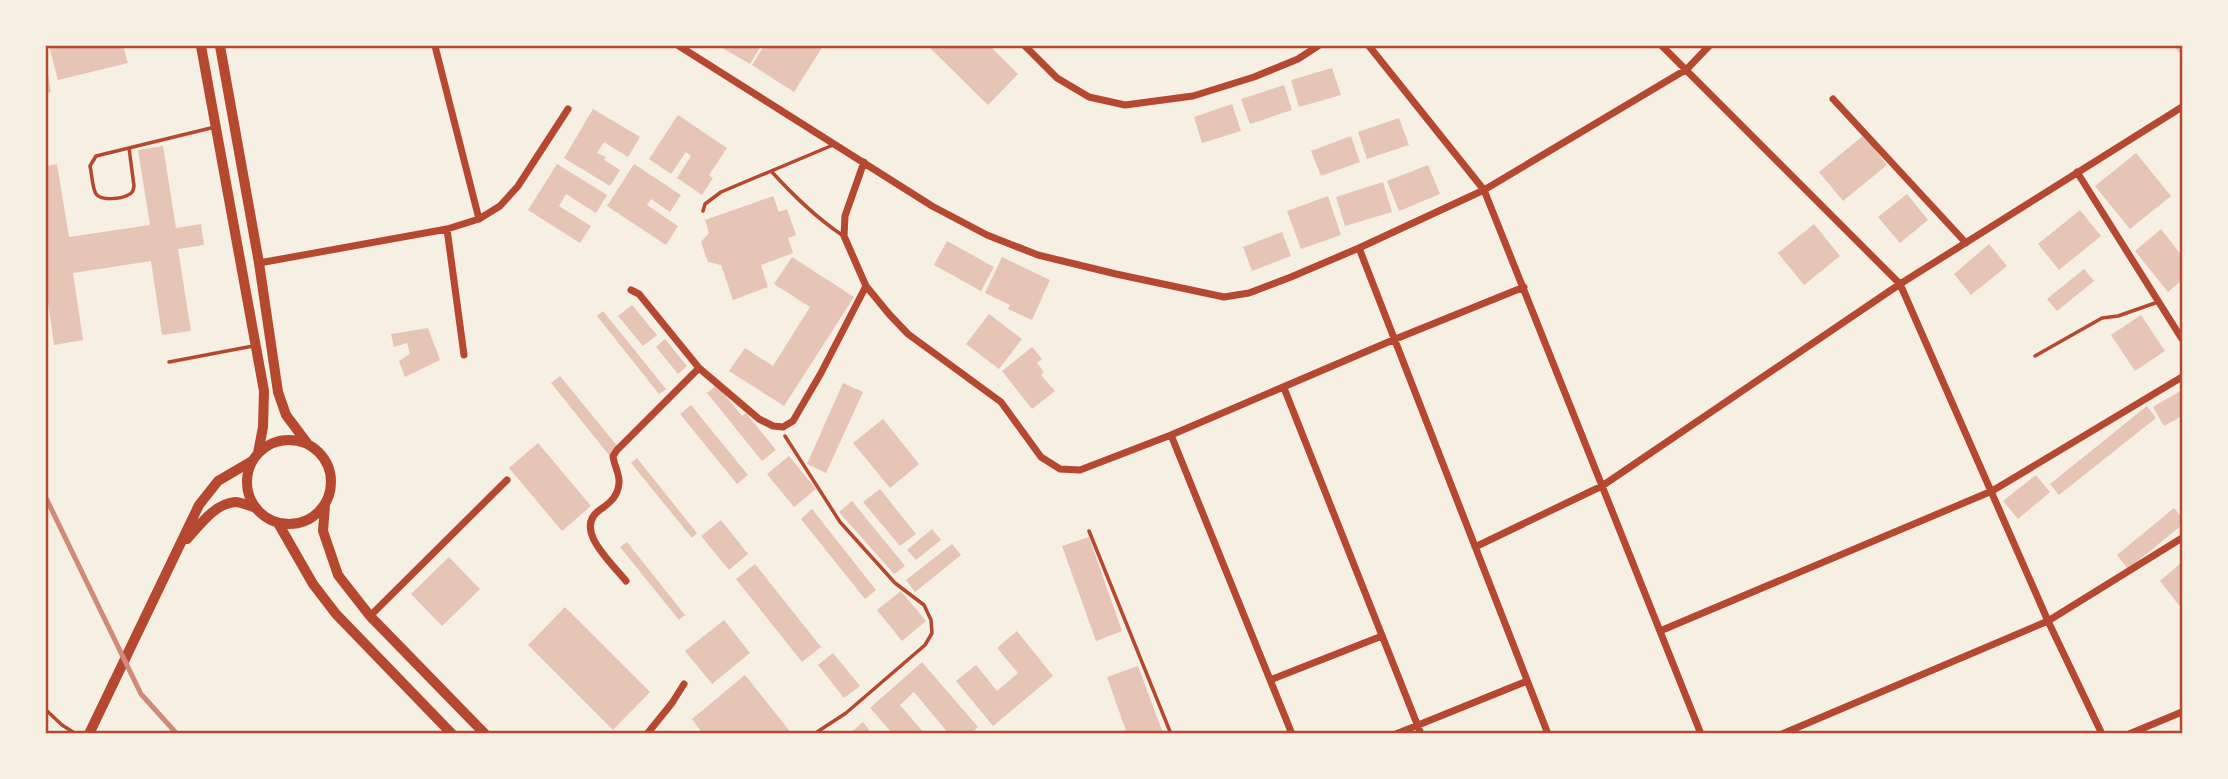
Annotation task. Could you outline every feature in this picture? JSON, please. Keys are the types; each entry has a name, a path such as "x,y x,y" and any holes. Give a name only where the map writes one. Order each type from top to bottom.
{"main road":[{"path":"201,46 264,391 263,427 247,477 249,493 256,508 278,523 296,523 312,517 325,505"},
{"path":"220,46 259,263 278,391 286,415 307,443 321,454 330,470 331,488 325,505 323,531 338,575 370,616 485,733"},
{"path":"255,457 272,442 290,439 307,443"},
{"path":"278,523 313,584 336,614 452,733"}],"street":[{"path":"435,46 479,219"},
{"path":"679,46 932,205 987,235 1025,250 1102,271 1224,297 1249,293 1359,248 1484,190 1687,69 1709,46"},
{"path":"1025,46 1058,78 1088,97 1125,106 1193,96 1298,60 1318,46"},
{"path":"1368,46 1484,190 1701,733"},
{"path":"1662,46 1899,284 2048,621 2102,733"},
{"path":"1833,99 1965,243"},
{"path":"1475,547 1602,486 1899,284 2182,107"},
{"path":"259,263 447,229 479,219 500,206 518,186 568,109"},
{"path":"864,162 845,216 844,236 866,286 908,334 1001,402 1041,457 1060,468 1080,470 1171,435 1524,287"},
{"path":"2077,172 2182,339"},
{"path":"447,229 464,355"},
{"path":"1359,248 1548,733"},
{"path":"631,290 639,294 699,368 759,419 773,426 783,427 793,421 866,286"},
{"path":"626,580 594,541 588,529 590,519 610,503 617,491 620,482 613,456 617,450 699,368"},
{"path":"1660,631 1992,491 2182,377"},
{"path":"1284,388 1420,733"},
{"path":"1171,435 1292,733"},
{"path":"89,733 199,505 218,481 255,457"},
{"path":"370,616 507,480"},
{"path":"179,547 208,515 220,507 236,502 256,508"},
{"path":"1782,733 2048,621 2182,538"},
{"path":"1270,680 1382,636"},
{"path":"1396,733 1527,681"},
{"path":"646,733 672,703 684,684"},
{"path":"2129,733 2182,712"}],"lane":[{"path":"129,148 133,192 128,196 98,196 90,166 96,156 129,148 216,127"},
{"path":"704,211 705,204 721,192 836,144"},
{"path":"771,170 799,202 844,236"},
{"path":"2035,356 2102,318 2118,316 2158,302"},
{"path":"169,362 256,346"},
{"path":"1088,531 1171,733"},
{"path":"46,710 62,725 76,733"}],"path":[{"path":"783,427 787,441 840,522 895,583 924,605 932,620 932,633 925,645 846,713 814,733"}],"building":[{"path":"49,46 123,46 128,63 58,80"},
{"path":"719,46 761,46 750,64"},
{"path":"764,46 823,46 794,92 752,65"},
{"path":"930,46 990,46 1018,74 988,105"},
{"path":"2174,46 2182,46 2182,56"},
{"path":"1332,68 1341,95 1299,107 1291,80"},
{"path":"46,70 51,92 46,93"},
{"path":"1284,85 1292,110 1250,124 1241,99"},
{"path":"1232,104 1241,131 1202,143 1194,117"},
{"path":"593,109 640,137 628,157 604,142 597,153 606,157 604,160 620,170 610,186 564,158"},
{"path":"678,115 727,148 709,175 713,178 702,195 677,178 691,156 686,152 671,174 649,159"},
{"path":"1399,118 1409,145 1367,159 1358,132"},
{"path":"1864,135 1887,165 1843,201 1819,172"},
{"path":"1351,136 1360,162 1321,176 1311,151"},
{"path":"163,146 176,228 201,224 204,245 178,249 191,331 162,335 151,261 73,273 83,340 54,345 46,287 46,166 57,164 69,237 150,225 138,150"},
{"path":"2136,153 2171,196 2130,229 2095,186"},
{"path":"557,164 607,195 596,213 566,194 559,206 591,226 580,243 528,210"},
{"path":"634,164 681,195 670,212 651,199 647,205 678,226 666,245 607,206"},
{"path":"1428,165 1440,194 1399,211 1387,181"},
{"path":"1383,182 1392,212 1345,226 1336,197"},
{"path":"1907,194 1928,220 1900,243 1878,217"},
{"path":"773,196 779,212 787,209 796,235 788,238 793,253 761,265 768,287 733,300 721,265 708,262 701,242 709,233 705,220"},
{"path":"1328,196 1341,235 1301,249 1287,211"},
{"path":"2080,210 2101,236 2059,270 2038,244"},
{"path":"1814,224 1840,256 1804,285 1778,253"},
{"path":"2161,229 2182,256 2182,280 2168,292 2135,251"},
{"path":"1282,232 1291,256 1252,271 1243,247"},
{"path":"947,241 994,267 981,291 934,265"},
{"path":"1989,244 2007,266 1971,295 1954,274"},
{"path":"792,257 854,297 784,406 729,371 745,348 773,366 810,307 774,284"},
{"path":"1002,257 1050,280 1032,320 1008,309 1010,305 985,293"},
{"path":"2084,269 2094,281 2057,311 2047,299"},
{"path":"632,305 657,335 643,346 618,316"},
{"path":"603,311 666,389 659,394 597,316"},
{"path":"989,314 1022,339 999,369 966,344"},
{"path":"2141,315 2165,351 2135,371 2111,335"},
{"path":"428,328 440,360 405,377 399,361 410,354 407,343 394,347 391,334"},
{"path":"665,339 687,366 678,374 656,347"},
{"path":"1032,347 1042,359 1037,363 1044,372 1041,375 1055,391 1032,409 1002,371"},
{"path":"560,376 618,447 609,455 551,383"},
{"path":"843,383 863,392 826,473 807,464"},
{"path":"717,385 742,416 746,413 776,450 762,461 707,393"},
{"path":"2182,390 2182,416 2164,426 2153,407"},
{"path":"691,405 748,475 737,484 680,414"},
{"path":"2147,406 2156,418 2059,495 2050,484"},
{"path":"883,419 919,464 890,488 853,443"},
{"path":"538,443 591,506 562,531 509,468"},
{"path":"789,456 816,489 794,507 767,474"},
{"path":"637,458 697,533 692,538 631,463"},
{"path":"2036,475 2050,492 2018,519 2003,501"},
{"path":"880,489 916,534 900,546 863,502"},
{"path":"852,501 905,566 894,574 839,512"},
{"path":"2174,508 2182,518 2182,525 2128,569 2117,555"},
{"path":"812,509 876,590 865,599 801,519"},
{"path":"721,520 748,554 729,570 701,536"},
{"path":"932,529 941,540 916,560 907,550"},
{"path":"1089,537 1122,631 1096,641 1062,546"},
{"path":"627,542 685,615 679,620 620,547"},
{"path":"952,544 961,555 915,592 906,580"},
{"path":"449,557 480,589 442,626 411,594"},
{"path":"2182,562 2182,609 2160,581"},
{"path":"755,564 821,647 802,662 736,579"},
{"path":"901,591 926,621 902,641 877,610"},
{"path":"565,607 650,692 613,730 528,645"},
{"path":"724,620 750,653 712,684 685,651"},
{"path":"1017,631 1053,676 993,726 956,681 976,665 997,691 1018,673 997,648"},
{"path":"833,653 860,686 844,698 818,665"},
{"path":"922,662 978,727 971,734 949,734 914,692 900,705 925,734 893,734 870,708"},
{"path":"1138,666 1163,733 1161,734 1127,734 1107,677"},
{"path":"745,675 792,734 703,734 692,719"},
{"path":"863,722 872,734 849,734"}],"railway":[{"path":"46,498 141,694 177,734"}]}
